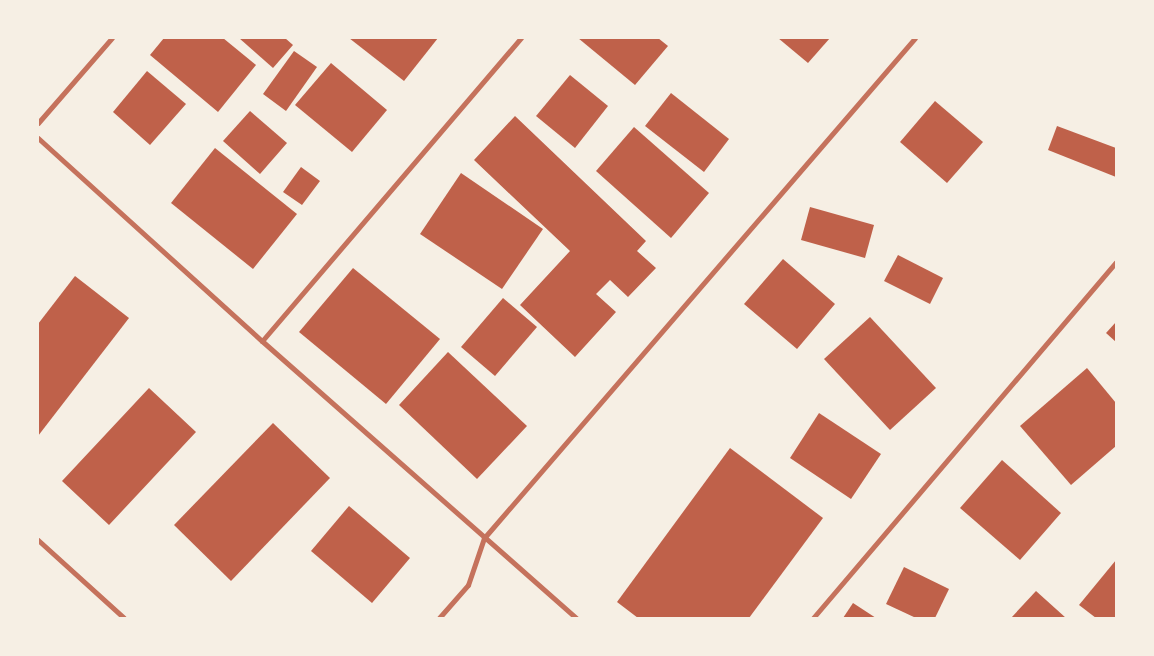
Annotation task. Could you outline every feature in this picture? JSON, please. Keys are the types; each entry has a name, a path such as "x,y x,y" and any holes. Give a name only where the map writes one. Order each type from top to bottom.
{"street":[{"path":"38,124 112,38"},
{"path":"262,342 521,38"},
{"path":"439,618 468,585 484,538 914,38"},
{"path":"38,138 262,342 576,618"},
{"path":"814,618 1116,262"},
{"path":"38,540 124,618"}],"building":[{"path":"164,38 223,38 256,65 218,112 150,55"},
{"path":"239,38 285,38 293,45 273,68"},
{"path":"349,38 438,38 404,81"},
{"path":"578,38 658,38 668,46 635,85"},
{"path":"778,38 830,38 808,63"},
{"path":"294,51 317,67 286,111 263,94"},
{"path":"331,63 387,110 352,152 295,105"},
{"path":"147,71 186,104 150,145 113,112"},
{"path":"570,75 608,106 575,148 536,116"},
{"path":"671,93 729,139 704,172 645,126"},
{"path":"935,101 983,142 947,183 900,142"},
{"path":"250,111 287,143 260,174 223,141"},
{"path":"515,116 646,241 637,251 656,268 628,297 610,280 596,294 616,312 575,357 520,305 570,251 474,160"},
{"path":"1057,126 1116,148 1116,177 1048,150"},
{"path":"634,127 709,193 671,238 596,171"},
{"path":"215,148 297,214 253,269 171,203"},
{"path":"301,167 320,181 302,205 283,192"},
{"path":"461,173 543,229 502,289 420,234"},
{"path":"810,207 874,225 865,258 801,240"},
{"path":"898,255 943,278 930,304 884,281"},
{"path":"783,259 835,304 797,349 744,304"},
{"path":"353,268 440,339 386,404 299,332"},
{"path":"75,276 129,318 38,436 38,324"},
{"path":"503,298 537,327 495,376 461,347"},
{"path":"870,317 936,388 890,430 824,359"},
{"path":"1116,322 1116,342 1106,333"},
{"path":"448,352 527,426 477,479 399,405"},
{"path":"1087,368 1116,403 1116,446 1071,485 1020,426"},
{"path":"149,388 196,432 109,525 62,481"},
{"path":"819,413 881,454 851,499 790,458"},
{"path":"273,423 330,478 231,581 174,525"},
{"path":"730,448 823,518 749,618 638,618 617,602"},
{"path":"1002,460 1061,513 1020,560 960,508"},
{"path":"349,506 410,558 372,603 311,551"},
{"path":"1116,560 1116,618 1096,618 1079,605"},
{"path":"904,567 949,589 935,618 916,618 886,604"},
{"path":"1036,591 1066,618 1011,618"},
{"path":"853,603 876,618 843,618"}]}
